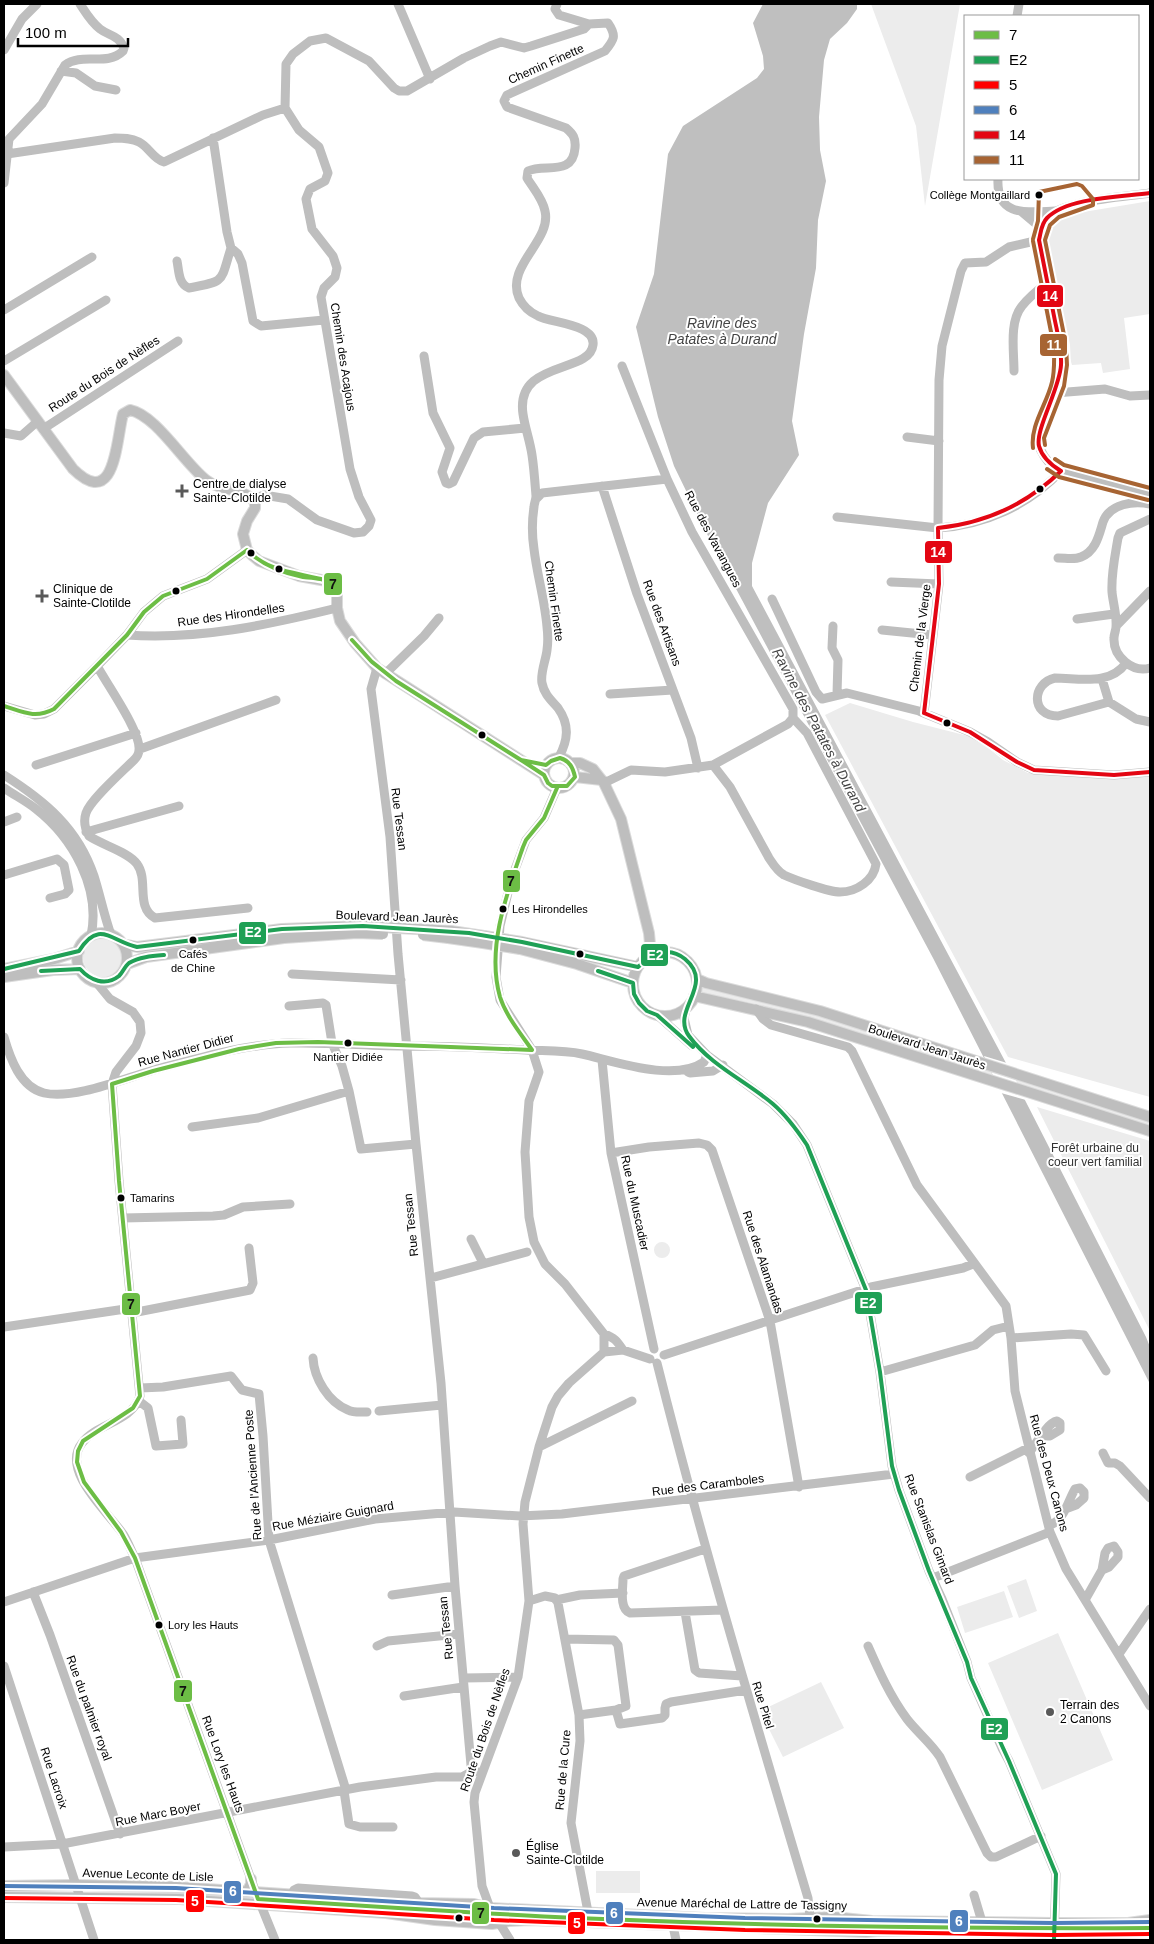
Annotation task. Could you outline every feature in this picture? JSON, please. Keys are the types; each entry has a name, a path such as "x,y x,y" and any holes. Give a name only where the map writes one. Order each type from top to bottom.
{"main road":[{"name":"Route du Bois de Nèfles","path":"4,375 73,469 84,479 96,482 107,477 113,468 123,414 130,410 139,412 205,480 216,487 240,492 254,500"},
{"path":"254,500 255,508 247,521 243,534 247,550 259,561 291,573 332,582 337,588 337,608 340,621 347,632 381,671 524,762 545,770"},
{"path":"575,777 567,786 557,788 548,783 545,770 549,761 559,757 570,763 580,763 594,769 603,782 622,819 650,933 654,942 665,952"},
{"path":"570,763 575,777"},
{"path":"575,777 603,782"},
{"name":"Boulevard Jean Jaurès","path":"123,944 137,947 363,926 449,934 638,966"},
{"path":"650,933 651,955"},
{"path":"98,934 111,935 123,944 127,957 126,964 120,976 108,982 96,982 80,969 79,951 91,936 98,934"},
{"name":"Boulevard Jean Jaurès","path":"126,964 146,957 283,934"},
{"name":"Boulevard Jean Jaurès","path":"521,945 633,983"},
{"path":"4,969 54,959 79,951"},
{"path":"665,952 678,955 687,961 693,969 696,979 694,996 687,1006 678,1013 668,1016 657,1015 647,1011 634,994 633,983 638,966 651,955 665,952"},
{"path":"4,977 52,970 80,969"},
{"name":"Boulevard Jean Jaurès","path":"696,979 706,984 820,1012 1150,1116"},
{"name":"Boulevard Jean Jaurès","path":"694,996 756,1009 836,1030 1150,1131"},
{"path":"251,1879 251,1892"},
{"name":"Avenue Leconte de Lisle","path":"4,1886 176,1887 419,1903 474,1904 490,1908"},
{"name":"Avenue Leconte de Lisle","path":"4,1897 179,1899 386,1912 435,1920 499,1924"},
{"name":"Avenue Maréchal de Lattre de Tassigny","path":"490,1908 705,1918 788,1919 845,1917 872,1920 982,1922 1054,1932"},
{"name":"Avenue Maréchal de Lattre de Tassigny","path":"499,1924 509,1921 529,1920 866,1936 877,1930 1150,1932"},
{"path":"1054,1932 1150,1920"}],"street":[{"path":"4,50 22,19 37,4"},
{"path":"4,182 7,154 6,137 42,104 61,71 71,60 108,59 120,54 124,48 118,37 101,30 88,17 80,4"},
{"path":"398,4 430,79"},
{"name":"Chemin Finette","path":"557,4 555,9 559,14 590,24 608,23 614,31 613,41 605,51 508,95 504,101 507,107 566,128 573,134 575,141 574,153 568,164 558,168 535,168 528,171 527,178 542,202 546,222 519,274 516,286 519,297 528,310 538,317 584,329 591,335 594,343 591,352 584,357 542,376 529,385 521,400 525,428 532,454 536,499 534,508 534,547 547,626 548,648 541,682 544,691 565,721 567,734 566,745 559,757"},
{"path":"7,154 115,138 128,138 140,142 157,159 164,162 263,115 285,108 286,64 302,46 316,38 326,38 369,61 398,91 406,91 413,89 464,58 490,46 502,42 524,48 584,29 590,24"},
{"path":"61,71 76,73 95,86 116,90"},
{"name":"Chemin des Acajous","path":"254,500 264,495 288,499 316,520 354,533 362,532 371,520 359,497 350,469 324,320 321,291 335,277 336,268 333,256 312,229 306,199 310,189 325,182 328,173 319,147 299,130 285,108"},
{"path":"177,260 181,282 185,287 214,283 220,279 231,248 227,232 214,138"},
{"path":"998,180 1001,199 1011,209 1022,212 1056,211 1074,205 1150,193"},
{"path":"1056,211 1049,216 1041,228 1040,240 1060,346 1061,365 1058,384 1038,437 1039,448 1050,464 1061,470 1150,494"},
{"path":"1022,212 1041,228"},
{"name":"Chemin de la Vierge","path":"924,713 939,584 939,380 942,346 957,286 965,263 986,262 1009,247 1040,240"},
{"path":"231,248 238,254 242,263 253,321 261,326 324,320"},
{"path":"4,310 92,257"},
{"path":"1014,371 1014,331 1019,311 1024,303 1048,282"},
{"path":"4,361 106,300"},
{"name":"Route du Bois de Nèfles","path":"41,425 178,340"},
{"path":"424,356 433,413 450,448 442,472 446,483 453,482 474,438 478,434 525,428"},
{"name":"Rue des Vavangues","path":"622,366 667,479 692,532 792,709 792,718 807,734 876,864 875,873 869,881 850,890 840,892 828,890 784,875 768,858 730,786 713,765"},
{"path":"1055,393 1105,389 1130,396 1150,395"},
{"path":"4,433 21,436 41,425"},
{"path":"907,437 939,441"},
{"path":"837,517 938,528 956,527 1003,513 1050,483 1061,470"},
{"path":"536,499 542,493 667,479"},
{"name":"Rue des Artisans","path":"602,486 637,594 691,738 698,768"},
{"path":"1058,558 1074,559 1088,553 1102,531 1103,522 1118,507 1130,502 1150,504"},
{"path":"1150,519 1120,533 1112,579 1116,626 1114,639 1116,646 1126,663 1135,669 1150,668"},
{"path":"4,706 28,714 44,714 54,709 127,634 144,612 163,596 207,579 247,550"},
{"path":"892,582 939,584"},
{"path":"1116,626 1150,591"},
{"path":"772,599 819,697 826,698 847,693 924,713 970,732 1017,762 1034,770 1114,775 1150,772"},
{"name":"Rue des Hirondelles","path":"127,634 150,636 184,635 247,628 337,608"},
{"path":"1077,619 1114,614"},
{"path":"381,671 424,636 439,618"},
{"path":"833,626 832,648 838,660 837,694"},
{"path":"882,630 932,635"},
{"path":"1109,702 1058,716 1050,716 1042,712 1037,704 1043,683 1048,679 1102,679 1113,676 1126,663"},
{"path":"97,666 136,733 140,748 134,760 90,806 84,821 86,832 97,842 130,857 137,863 142,878 145,908 149,915 155,918 248,908"},
{"name":"Rue Tessan","path":"381,671 371,689 390,836 416,1144 427,1256 431,1278 463,1683 477,1772"},
{"path":"1102,679 1109,702 1136,719 1150,722"},
{"path":"610,694 673,690"},
{"path":"140,748 276,700"},
{"path":"603,782 631,770 665,772 713,765 788,724 792,718"},
{"path":"36,765 136,733"},
{"path":"6,777 40,799 67,826 75,837 94,875 111,935"},
{"path":"4,788 36,808 66,839 81,866 88,885 94,914 91,936"},
{"path":"557,788 544,818 522,847 503,912 496,977 500,1000 532,1050 539,1072 530,1100 525,1152 529,1217 534,1242 545,1264 565,1284 604,1334 611,1336 617,1341 623,1350"},
{"path":"86,832 179,806"},
{"path":"4,822 17,817"},
{"path":"4,875 57,859 64,865 70,890 65,894 50,898"},
{"path":"292,974 401,980"},
{"path":"96,982 110,999 133,1012 140,1022 141,1033 136,1046 116,1072 112,1084 140,1388 139,1401 148,1408 156,1446 183,1444 181,1420"},
{"path":"105,993 108,982"},
{"path":"289,1006 323,1003 326,1005 332,1042 342,1066 349,1091 361,1149 416,1144"},
{"name":"Rue Stanislas Gimard","path":"687,1006 684,1018 688,1035 707,1055"},
{"name":"Rue des Deux Canons","path":"756,1009 771,1024 848,1047 852,1050 912,1176 973,1264 1006,1306 1011,1338 1015,1391 1050,1529 1066,1569 1150,1706"},
{"name":"Rue Stanislas Gimard","path":"657,1015 693,1047 723,1065 773,1104 794,1124 800,1134 866,1290 880,1372 894,1474 932,1578 967,1662 971,1678 1056,1874 1054,1932"},
{"name":"Rue Nantier Didier","path":"4,1037 7,1059 31,1087 44,1093 63,1094 112,1084 153,1070 239,1049 276,1043 332,1042 579,1053 602,1060 647,1069 683,1070 690,1073 713,1071 723,1065"},
{"path":"683,1070 699,1066 704,1062 707,1055"},
{"name":"Rue du Muscadier","path":"602,1060 611,1153 654,1349"},
{"path":"192,1127 258,1118 349,1091"},
{"name":"Rue des Alamandas","path":"611,1153 649,1147 699,1143 706,1145 712,1150 770,1321 799,1487"},
{"path":"123,1218 213,1216 224,1215 243,1207 290,1204"},
{"path":"471,1239 482,1263"},
{"path":"4,1327 132,1310 250,1290 253,1283 249,1248"},
{"path":"431,1278 527,1252"},
{"path":"664,1355 866,1290 963,1268 973,1264"},
{"path":"880,1372 975,1345 993,1330 1009,1326"},
{"path":"604,1334 604,1352 623,1350 654,1361 663,1360 664,1355"},
{"path":"1011,1338 1071,1334 1084,1335 1106,1371"},
{"path":"664,1355 660,1350 654,1349 649,1354 654,1361 691,1499"},
{"name":"Route du Bois de Nèfles","path":"510,1940 490,1908 482,1886 474,1802 477,1772 518,1677 529,1601 524,1515 525,1502 539,1447 552,1407 558,1396 569,1383 604,1352"},
{"path":"313,1358 317,1379 331,1398 350,1411 368,1412"},
{"name":"Rue de l'Ancienne Poste","path":"140,1388 163,1387 231,1376 242,1390 259,1394 269,1540 345,1790"},
{"name":"Rue Lory les Hauts","path":"139,1401 126,1414 83,1441 76,1455 78,1467 86,1486 123,1534 135,1558 251,1879"},
{"path":"539,1447 632,1401"},
{"path":"380,1411 442,1405"},
{"path":"970,1477 1029,1451 1042,1436"},
{"path":"1103,1453 1108,1463 1115,1463 1120,1466 1150,1498"},
{"name":"Rue des Caramboles","path":"524,1515 562,1514 799,1487 894,1474"},
{"name":"Rue Pitel","path":"691,1499 808,1898 810,1917"},
{"path":"932,1578 1050,1529 1059,1521 1068,1508"},
{"name":"Rue Méziaire Guignard","path":"4,1602 135,1558 269,1540 375,1519 449,1512 524,1515"},
{"path":"705,1549 624,1576 624,1607 627,1612 723,1610"},
{"path":"1085,1600 1102,1570"},
{"path":"392,1595 454,1586"},
{"name":"Rue du palmier royal","path":"33,1592 120,1834"},
{"path":"529,1601 545,1596 556,1600 580,1595 623,1592"},
{"name":"Rue de la Cure","path":"556,1600 579,1715 580,1741 571,1823 588,1912"},
{"path":"1119,1654 1150,1609"},
{"path":"685,1612 695,1670 699,1673 742,1676"},
{"path":"376,1646 388,1641 460,1634"},
{"path":"565,1639 605,1639 617,1641 626,1703 623,1708 616,1710 579,1715"},
{"path":"868,1646 893,1698 908,1720 935,1748 987,1853 991,1857 996,1857 1041,1836"},
{"name":"Rue Lacroix","path":"4,1666 94,1940"},
{"path":"404,1696 463,1683 472,1677 518,1677"},
{"path":"616,1710 620,1724 662,1718 665,1715 664,1708 666,1704 671,1702 746,1690"},
{"name":"Rue Marc Boyer","path":"4,1847 62,1844 345,1790 436,1777 462,1777 477,1772"},
{"path":"345,1790 349,1824 360,1827 392,1827"},
{"name":"Route du Bois de Nèfles","path":"474,1904 482,1886"},
{"path":"251,1892 260,1905 275,1940"},
{"path":"974,1895 982,1922"},
{"path":"673,1926 676,1940"}],"green space":[{"path":"871,4 960,4 925,206 916,126"},
{"path":"1150,201 1150,314 1124,318 1130,369 1103,373 1101,363 1072,365 1045,235 1059,216"},
{"path":"850,703 976,738 1003,760 1028,773 1117,778 1150,776 1150,1097 1008,1057 825,715"},
{"path":"107,937 114,940 120,946 123,957 122,965 114,974 107,977 99,977 92,974 84,965 83,953 86,946 95,938"},
{"path":"702,988 753,998 826,1017 1150,1121 1150,1126 825,1023 752,1003 701,993"},
{"name":"Forêt urbaine du coeur vert familial","path":"1037,1107 1150,1141 1150,1331"},
{"path":"659,1242 665,1242 670,1247 668,1256 659,1258 654,1253 654,1247"},
{"path":"1026,1579 1037,1611 1019,1618 1007,1586"},
{"path":"1004,1591 1013,1617 965,1633 957,1607"},
{"name":"Terrain des 2 Canons","path":"1058,1633 1113,1760 1042,1790 988,1663"},
{"path":"821,1682 844,1728 783,1757 760,1711"},
{"path":"596,1871 640,1871 640,1893 596,1893"}],"water":[{"name":"Ravine des Patates à Durand","path":"763,4 857,4 857,9 847,23 830,39 824,60 819,117 820,150 826,181 818,220 816,268 804,334 792,421 799,455 768,503 752,563 752,586 1006,1063 1146,1337 1150,1347 1150,1384 933,958 710,540 674,466 658,417 636,327 654,274 668,154 683,126 757,78 764,69 763,56 753,23"}],"pier":[{"path":"984,1056 1007,1063 1026,1100 1001,1093"}],"transit line":[{"name":"11","path":"1033,239 1038,221 1039,192 1077,184 1082,186 1093,199 1093,205 1059,217 1050,225 1045,240 1066,345 1067,365 1064,386 1044,438 1045,445"},
{"name":"14","path":"1061,471 1047,460 1039,446 1041,430 1057,385 1061,365 1059,340 1039,240 1042,225 1056,211 1081,202 1150,193"},
{"name":"11","path":"1033,241 1054,347 1054,373 1050,390 1036,423 1033,448"},
{"name":"11","path":"1055,459 1064,465 1150,488"},
{"name":"11","path":"1047,469 1059,477 1148,500"},
{"name":"14","path":"924,713 939,584 938,528 956,526 989,517 1034,494 1061,471"},
{"name":"7","path":"247,550 253,555 259,560 280,571 303,577 322,579 326,581 330,582 333,584 325,580 284,571 265,563 256,558 247,550"},
{"name":"7","path":"4,706 35,714 41,714 54,709 127,635 144,612 163,596 207,579 247,550"},
{"name":"7","path":"352,640 372,662 396,681"},
{"name":"7","path":"352,640 371,661 396,681"},
{"name":"7","path":"396,681 521,760"},
{"name":"7","path":"396,681 521,760"},
{"name":"14","path":"924,713 970,732 1017,762 1034,770 1114,775 1150,772"},
{"name":"7","path":"560,758 569,763 575,777 567,786 552,786 544,775 521,760 546,765 560,758"},
{"name":"7","path":"532,1050 510,1018 500,997 495,959 500,921 523,847 526,840 544,818 557,788"},
{"name":"E2","path":"4,969 79,951 86,941 99,934 137,947 282,929 363,926 469,933 522,942 638,967 649,958 660,953 672,953 685,959 693,969 696,978 695,988 685,1017 685,1026 689,1036 707,1056 773,1104 787,1118 807,1145 866,1290 880,1372 892,1466 929,1571 967,1662 971,1678 1009,1761 1056,1874 1054,1940"},
{"name":"E2","path":"41,971 80,969 93,979 103,982 119,976 128,964 133,961 164,955"},
{"name":"E2","path":"598,971 633,983 634,994 639,1003 647,1011 657,1015 693,1047"},
{"name":"7","path":"112,1084 153,1071 239,1049 276,1043 318,1042 532,1050"},
{"name":"7","path":"112,1084 119,1181 140,1396 133,1408 83,1441 78,1451 77,1462 84,1482 121,1532 135,1558 258,1899"},
{"name":"6","path":"4,1886 176,1888 494,1908 745,1918 1054,1923 1150,1922"},
{"name":"5","path":"4,1898 176,1900 494,1920 745,1930 1054,1935 1150,1934"},
{"name":"7","path":"258,1899 497,1914 648,1921 863,1926 1150,1928"}],"place":[{"name":"Collège Montgaillard","path":"1039,195"},
{"name":"Centre de dialyse Sainte-Clotilde","path":"182,491"},
{"name":"Clinique de Sainte-Clotilde","path":"42,596"},
{"name":"Les Hirondelles","path":"503,909"},
{"name":"Cafés de Chine","path":"193,940"},
{"name":"Nantier Didiée","path":"348,1043"},
{"name":"Tamarins","path":"121,1198"},
{"name":"Lory les Hauts","path":"159,1625"},
{"name":"Terrain des 2 Canons","path":"1050,1712"},
{"name":"Église Sainte-Clotilde","path":"516,1853"}]}
